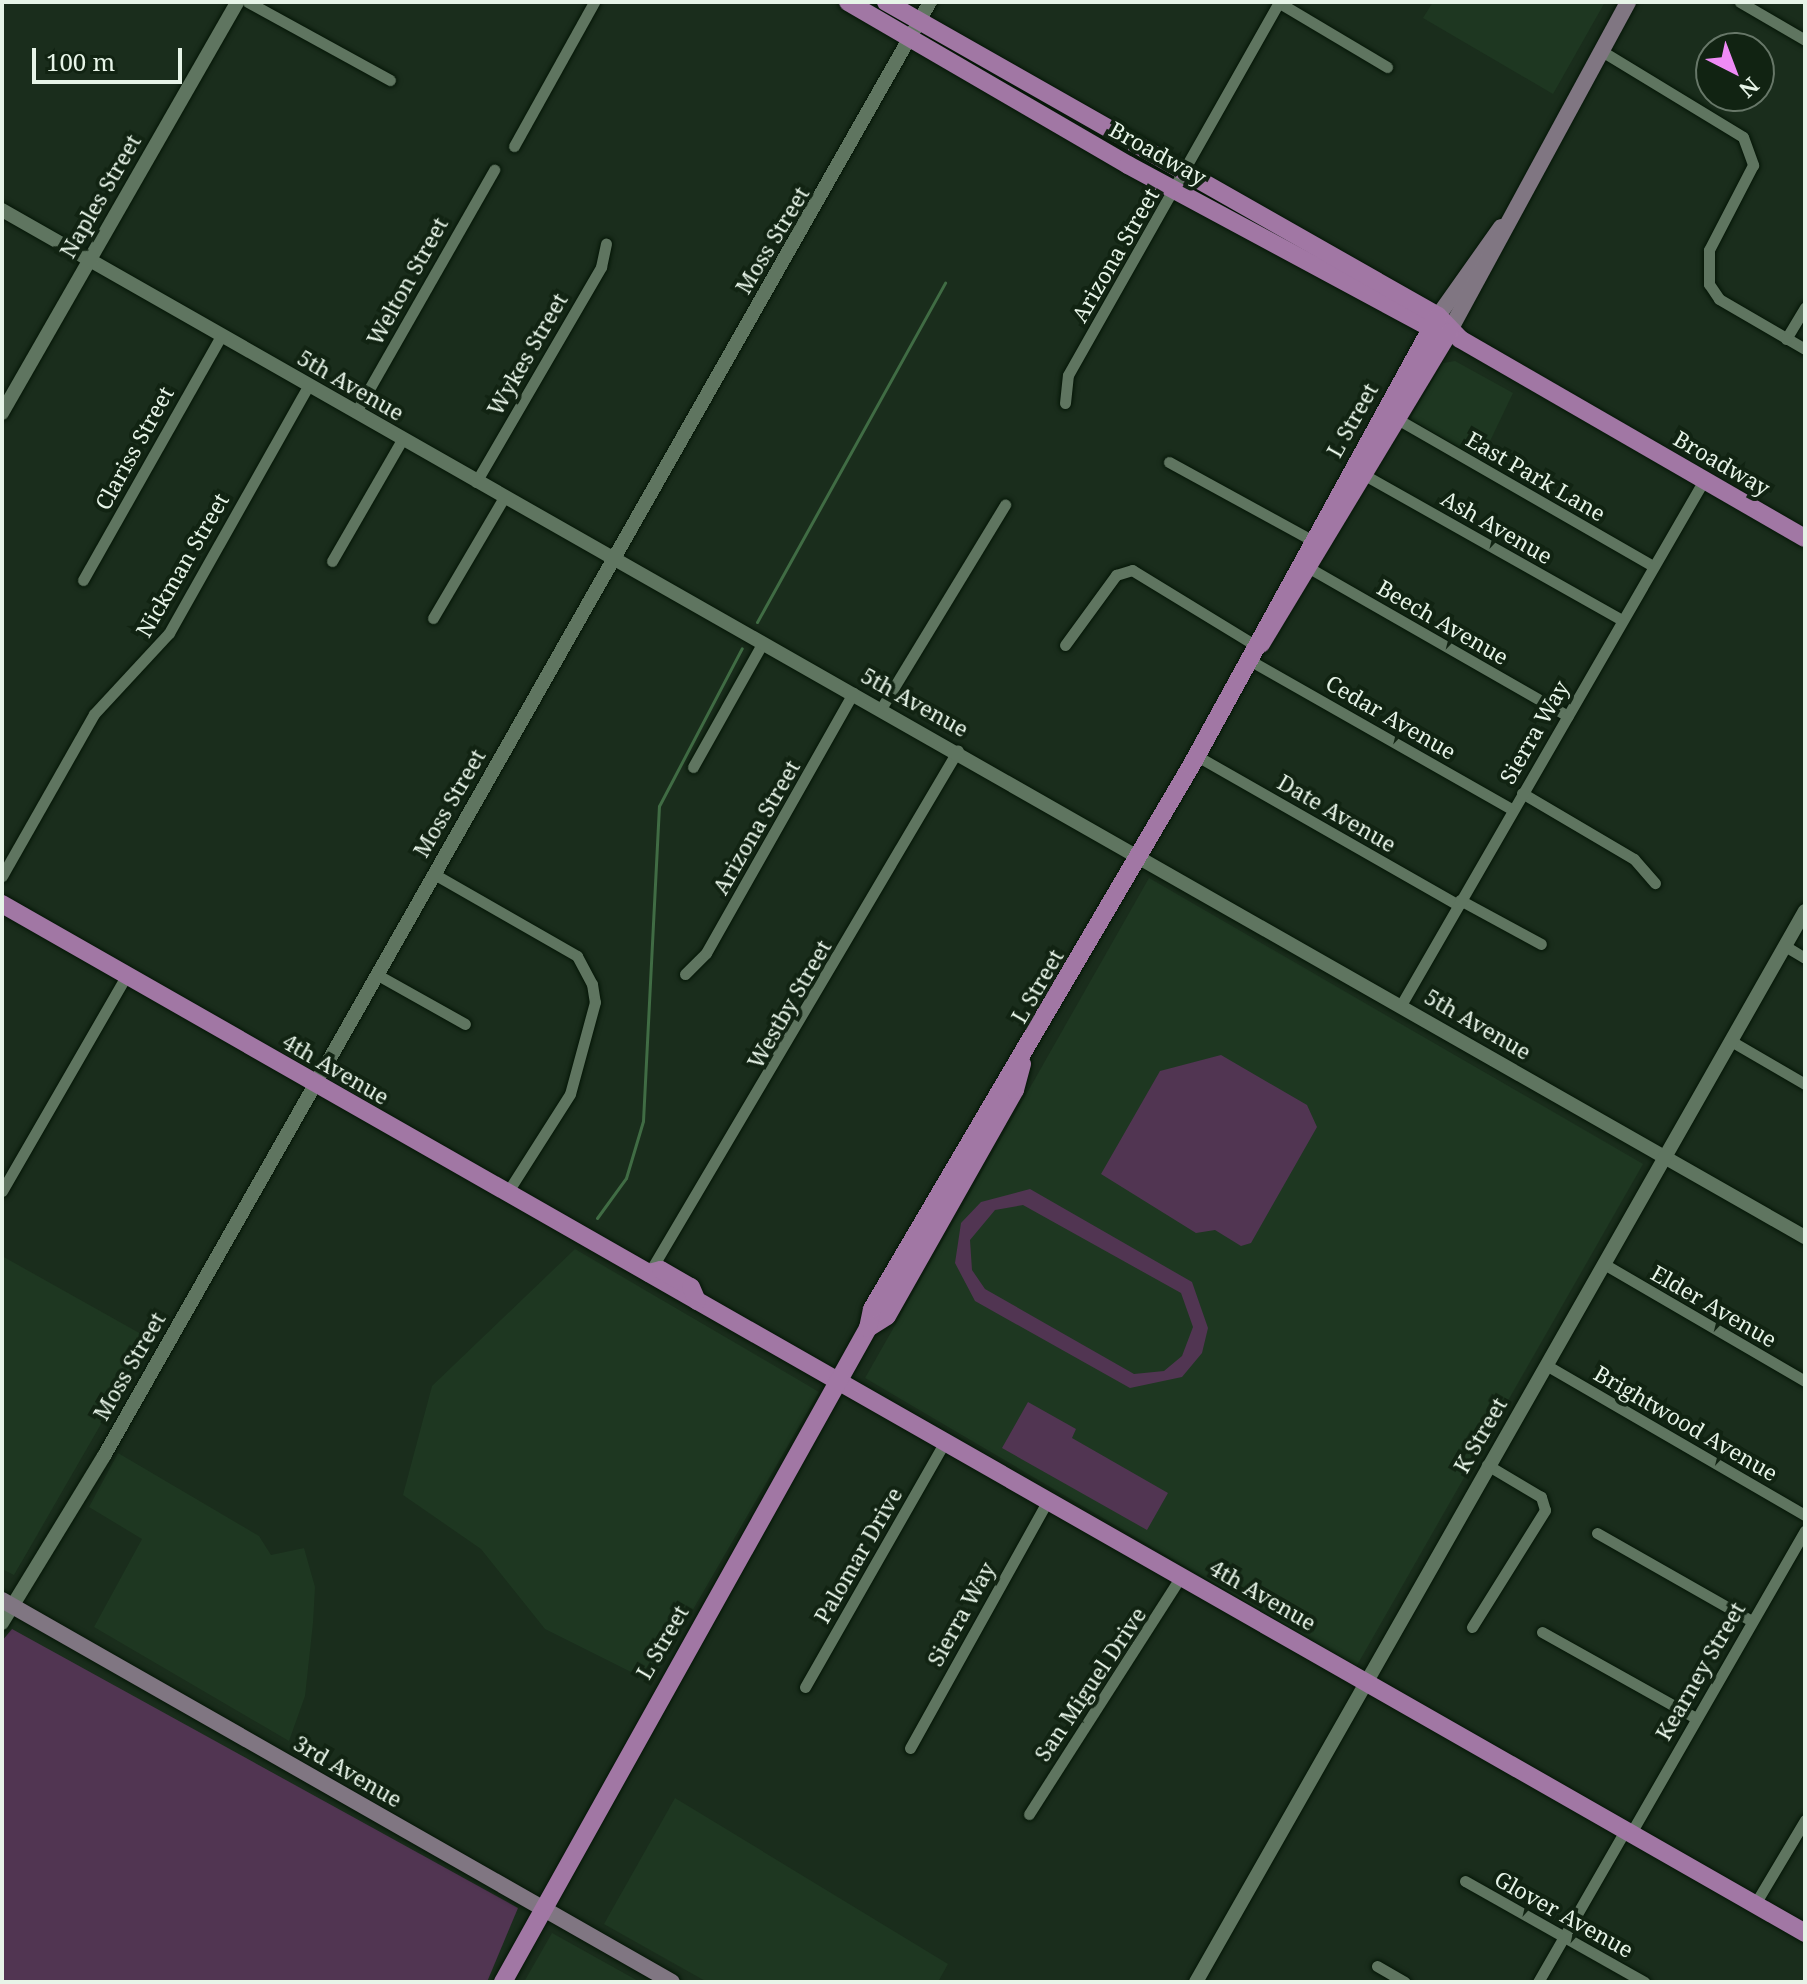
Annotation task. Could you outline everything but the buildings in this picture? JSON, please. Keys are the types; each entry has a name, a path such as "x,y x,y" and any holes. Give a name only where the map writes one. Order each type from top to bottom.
{"main road":[{"name":"Broadway","path":"848,2 915,30 1185,172 1438,316 1449,332 1805,538"},
{"name":"Broadway","path":"886,2 915,30 1175,190 1428,333"},
{"name":"L Street","path":"1360,472 1399,420 1628,2"},
{"name":"L Street","path":"503,1982 540,1907 868,1328 911,1241 1024,1057 1254,654 1273,635 1304,565 1360,472 1428,333 1503,226"},
{"path":"1428,333 1449,332"},
{"name":"4th Avenue","path":"2,904 314,1085 649,1273 661,1270 691,1287 697,1301 1805,1933"},
{"name":"3rd Avenue","path":"9,1604 672,1982"}],"street":[{"name":"Naples Street","path":"2,413 7,392 89,261 237,2"},
{"path":"248,2 390,80"},
{"path":"514,146 594,2"},
{"name":"Moss Street","path":"2,1623 9,1604 314,1085 930,2"},
{"path":"1278,2 1387,67"},
{"name":"Arizona Street","path":"1065,403 1068,375 1175,190 1278,2"},
{"path":"1740,2 1805,40"},
{"path":"1600,50 1743,137 1753,165 1749,180 1704,267 1719,299 1805,349"},
{"name":"Welton Street","path":"356,412 494,170"},
{"name":"5th Avenue","path":"2,210 762,644 958,750 1139,857 1805,1237"},
{"name":"Wykes Street","path":"476,482 601,267 606,244"},
{"path":"1786,339 1805,307"},
{"name":"Clariss Street","path":"83,580 221,336"},
{"name":"Nickman Street","path":"2,876 94,714 169,633 308,386"},
{"name":"East Park Lane","path":"1399,420 1653,566"},
{"path":"332,561 402,440"},
{"path":"1169,462 1317,543"},
{"name":"Ash Avenue","path":"1360,472 1622,620"},
{"name":"Sierra Way","path":"1401,1005 1511,809 1704,480"},
{"path":"433,618 505,496"},
{"path":"882,707 1005,505"},
{"name":"Beech Avenue","path":"1304,565 1568,716"},
{"name":"Cedar Avenue","path":"1065,645 1116,575 1132,570 1254,654 1511,809"},
{"path":"693,767 762,644"},
{"name":"Arizona Street","path":"685,974 706,953 853,693"},
{"name":"Westby Street","path":"649,1273 958,750"},
{"name":"Date Avenue","path":"1197,756 1459,902 1541,944"},
{"path":"1522,793 1634,859 1655,883"},
{"path":"434,874 577,956 592,984 595,1002 570,1094 507,1193"},
{"name":"K Street","path":"1196,1982 1487,1465 1805,911"},
{"path":"1785,946 1805,958"},
{"path":"376,974 465,1024"},
{"path":"2,1191 126,976"},
{"path":"1731,1041 1805,1084"},
{"name":"Elder Avenue","path":"1604,1264 1805,1381"},
{"name":"Brightwood Avenue","path":"1546,1365 1805,1515"},
{"name":"Palomar Drive","path":"805,1687 945,1442"},
{"path":"1472,1627 1545,1510 1541,1497 1487,1465"},
{"name":"Sierra Way","path":"910,1748 1048,1500"},
{"name":"Kearney Street","path":"1538,1982 1805,1530"},
{"path":"1597,1533 1752,1621"},
{"name":"San Miguel Drive","path":"1029,1814 1181,1576"},
{"path":"1542,1632 1696,1718"},
{"path":"1755,1904 1805,1820"},
{"name":"Glover Avenue","path":"1465,1881 1644,1982"},
{"path":"1377,1966 1405,1982"}],"shaded area":[{"path":"1433,2 1605,2 1553,94 1423,18"},
{"path":"1455,361 1513,393 1481,460 1410,419 1443,363"},
{"path":"1149,878 1643,1164 1356,1667 865,1378"},
{"path":"1221,1055 1307,1105 1317,1127 1251,1243 1241,1246 1215,1230 1196,1233 1101,1174 1160,1071"},
{"path":"1030,1189 1192,1282 1208,1328 1202,1353 1182,1377 1130,1388 975,1301 955,1263 961,1223 981,1202","holes":["1023,1205 1181,1293 1193,1327 1182,1356 1164,1371 1134,1374 985,1289 972,1270 970,1240 995,1210"]},
{"path":"575,1249 819,1392 651,1682 545,1629 481,1549 403,1495 432,1386"},
{"path":"2,1256 150,1339 14,1575 2,1569"},
{"path":"1028,1402 1076,1429 1072,1438 1168,1493 1147,1530 1002,1448"},
{"path":"118,1453 259,1536 271,1555 304,1548 315,1587 313,1623 305,1696 289,1741 94,1627 142,1539 89,1507"},
{"path":"12,1629 518,1908 487,1982 2,1982 2,1641"},
{"path":"675,1798 948,1964 938,1982 707,1982 604,1924"},
{"path":"552,1933 640,1982 524,1982"}],"waterway":[{"path":"757,622 945,283"},
{"path":"597,1218 626,1178 643,1121 659,806 742,648"}]}
